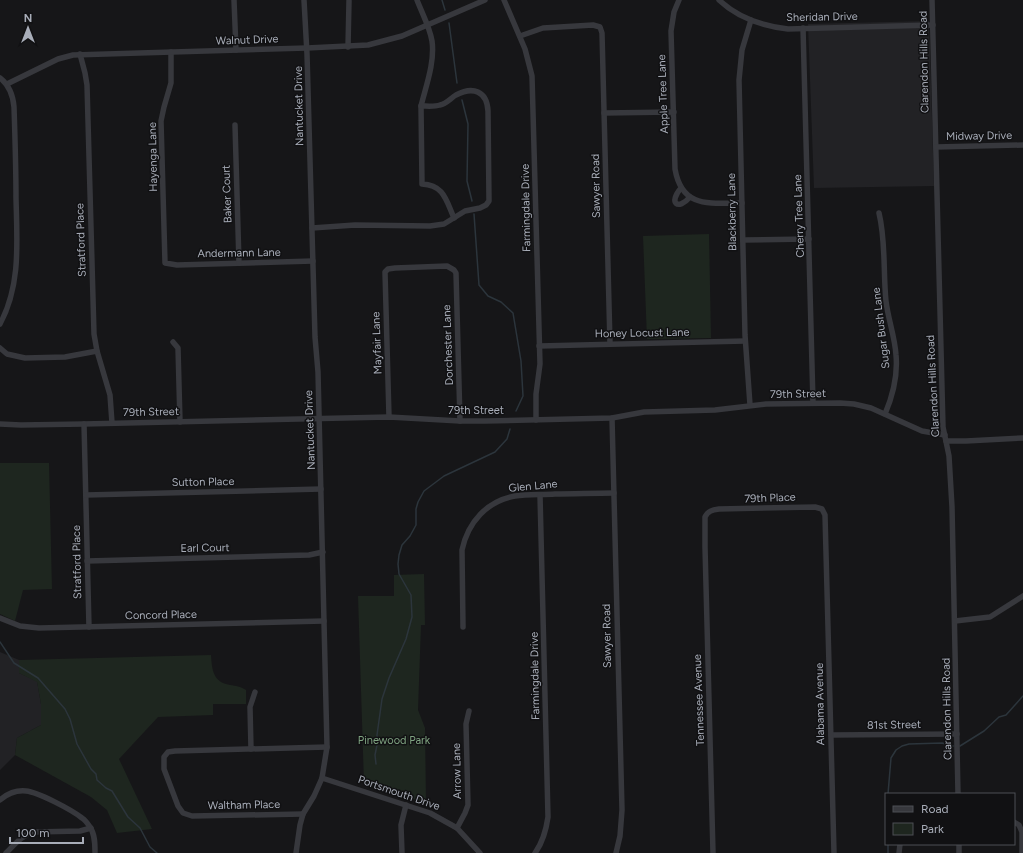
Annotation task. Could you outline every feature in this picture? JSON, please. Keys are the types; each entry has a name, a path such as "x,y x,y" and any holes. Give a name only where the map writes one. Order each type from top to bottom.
{"street":[{"path":"234,0 236,50"},
{"name":"Nantucket Drive","path":"296,853 298,832 303,814 314,796 322,778 327,747 318,372 315,337 307,48 304,0"},
{"path":"348,47 350,0"},
{"path":"417,0 432,39 433,48 431,67 421,106 422,184 431,185 438,188 446,199 454,218"},
{"name":"Walnut Drive","path":"7,84 58,59 80,54 348,47 368,45 391,40 427,26 485,0"},
{"name":"Farmingdale Drive","path":"504,0 528,58 533,88 540,370 536,394 536,420"},
{"name":"Apple Tree Lane","path":"679,0 672,21 675,169 681,188 690,197 709,203 742,202"},
{"name":"Sheridan Drive","path":"719,0 736,13 751,20 777,28 933,25"},
{"name":"Clarendon Hills Road","path":"932,0 943,427 949,456 952,507 958,793"},
{"name":"Blackberry Lane","path":"750,406 745,341 739,70 743,45 751,20"},
{"name":"Sawyer Road","path":"520,36 534,30 548,27 593,25 600,27 602,33 610,344"},
{"name":"Cherry Tree Lane","path":"803,28 814,403"},
{"name":"Hayenga Lane","path":"165,263 162,121 164,107 171,83 171,52"},
{"name":"Stratford Place","path":"80,54 87,85 93,324 96,351 109,391 112,423"},
{"path":"0,78 7,84 12,95 14,107 17,257 16,275 12,294 0,324"},
{"path":"312,228 355,225 430,226 444,224 464,212 486,205 489,201 487,103 484,96 475,91 467,91 455,96 439,106 421,106"},
{"path":"604,113 674,112"},
{"name":"Baker Court","path":"235,125 239,263"},
{"name":"Midway Drive","path":"936,147 1023,144"},
{"name":"Apple Tree Lane","path":"681,188 674,200 680,205 685,203 690,197"},
{"name":"Sugar Bush Lane","path":"879,213 883,230 886,300 897,367 893,393 885,414"},
{"path":"743,240 809,239"},
{"name":"Andermann Lane","path":"165,263 177,265 313,261"},
{"name":"Mayfair Lane","path":"389,416 386,270 395,268 447,266 454,270"},
{"name":"Dorchester Lane","path":"454,270 456,279 460,421"},
{"name":"Honey Locust Lane","path":"539,346 745,341"},
{"path":"173,342 178,348 180,422"},
{"path":"0,348 7,354 25,358 65,357 96,351"},
{"name":"79th Street","path":"0,424 84,424 389,416 460,421 536,420 612,418 644,412 715,410 750,406 840,403 854,404 871,408 922,431 945,438 966,441 1023,438"},
{"name":"Sawyer Road","path":"612,418 622,810 620,836 616,853"},
{"name":"Stratford Place","path":"84,424 89,627"},
{"name":"Sutton Place","path":"86,494 321,489"},
{"name":"Glen Lane","path":"463,627 462,550 465,537 482,512 496,502 513,496 614,493"},
{"name":"Farmingdale Drive","path":"535,853 542,842 545,833 548,812 540,495"},
{"name":"79th Place","path":"705,547 705,517 707,512 712,510 815,507 822,509 825,515 826,555"},
{"name":"Tennessee Avenue","path":"705,547 713,853"},
{"name":"Earl Court","path":"87,561 309,555 323,552"},
{"name":"Alabama Avenue","path":"826,555 834,853"},
{"path":"955,621 990,617 1023,596"},
{"name":"Concord Place","path":"0,618 27,627 89,627 324,621"},
{"path":"256,692 250,707 251,749 327,747"},
{"name":"Arrow Lane","path":"457,828 468,805 466,724 469,710"},
{"name":"81st Street","path":"831,735 957,734"},
{"name":"Waltham Place","path":"251,749 175,751 166,754 163,762 164,769 178,806 186,815 192,816 303,814"},
{"name":"Portsmouth Drive","path":"322,778 430,813 457,828 480,853"},
{"path":"0,800 13,792 21,790 30,791 50,800 81,817 91,828 95,842 95,852"},
{"path":"402,853 401,825 406,804"},
{"path":"1015,823 1019,825 1022,832 1022,853"},
{"path":"6,853 20,839 34,832 80,831 91,828"}],"shaded area":[{"path":"929,21 934,186 814,188 808,24"},
{"path":"0,652 19,660 19,673 37,681 41,704 41,725 17,738 15,755 0,770"}],"green space":[{"path":"709,234 711,338 647,339 643,236"},
{"path":"0,463 49,463 52,589 23,590 15,621 0,614"},
{"name":"Pinewood Park","path":"424,574 425,625 421,625 418,710 425,728 426,803 364,784 358,596 394,596 394,575"},
{"path":"211,655 214,674 224,683 246,690 246,704 213,704 213,715 158,717 119,759 152,829 117,833 107,810 91,797 15,755 17,738 41,725 41,704 37,682 19,673 19,660"}],"waterway":[{"path":"442,0 445,10"},
{"path":"449,23 457,83"},
{"path":"462,100 468,124 467,181 472,201"},
{"path":"474,214 479,285 488,296 501,302 513,313 521,361 523,396 516,411"},
{"path":"376,764 375,755 382,699 389,678 406,639 412,617 411,595 399,574 398,564 402,545 410,536 416,525 416,509 418,502 424,491 444,476 495,452 507,439 510,429"},
{"path":"0,642 14,663 38,678 65,709 70,719 77,744 91,769 96,774 97,780 112,791 128,817 140,828 150,847 157,853"},
{"path":"960,746 984,731 999,717 1006,715 1023,696"},
{"path":"888,793 891,758 896,750 909,744 942,743 953,746"},
{"path":"888,845 888,853"}]}
